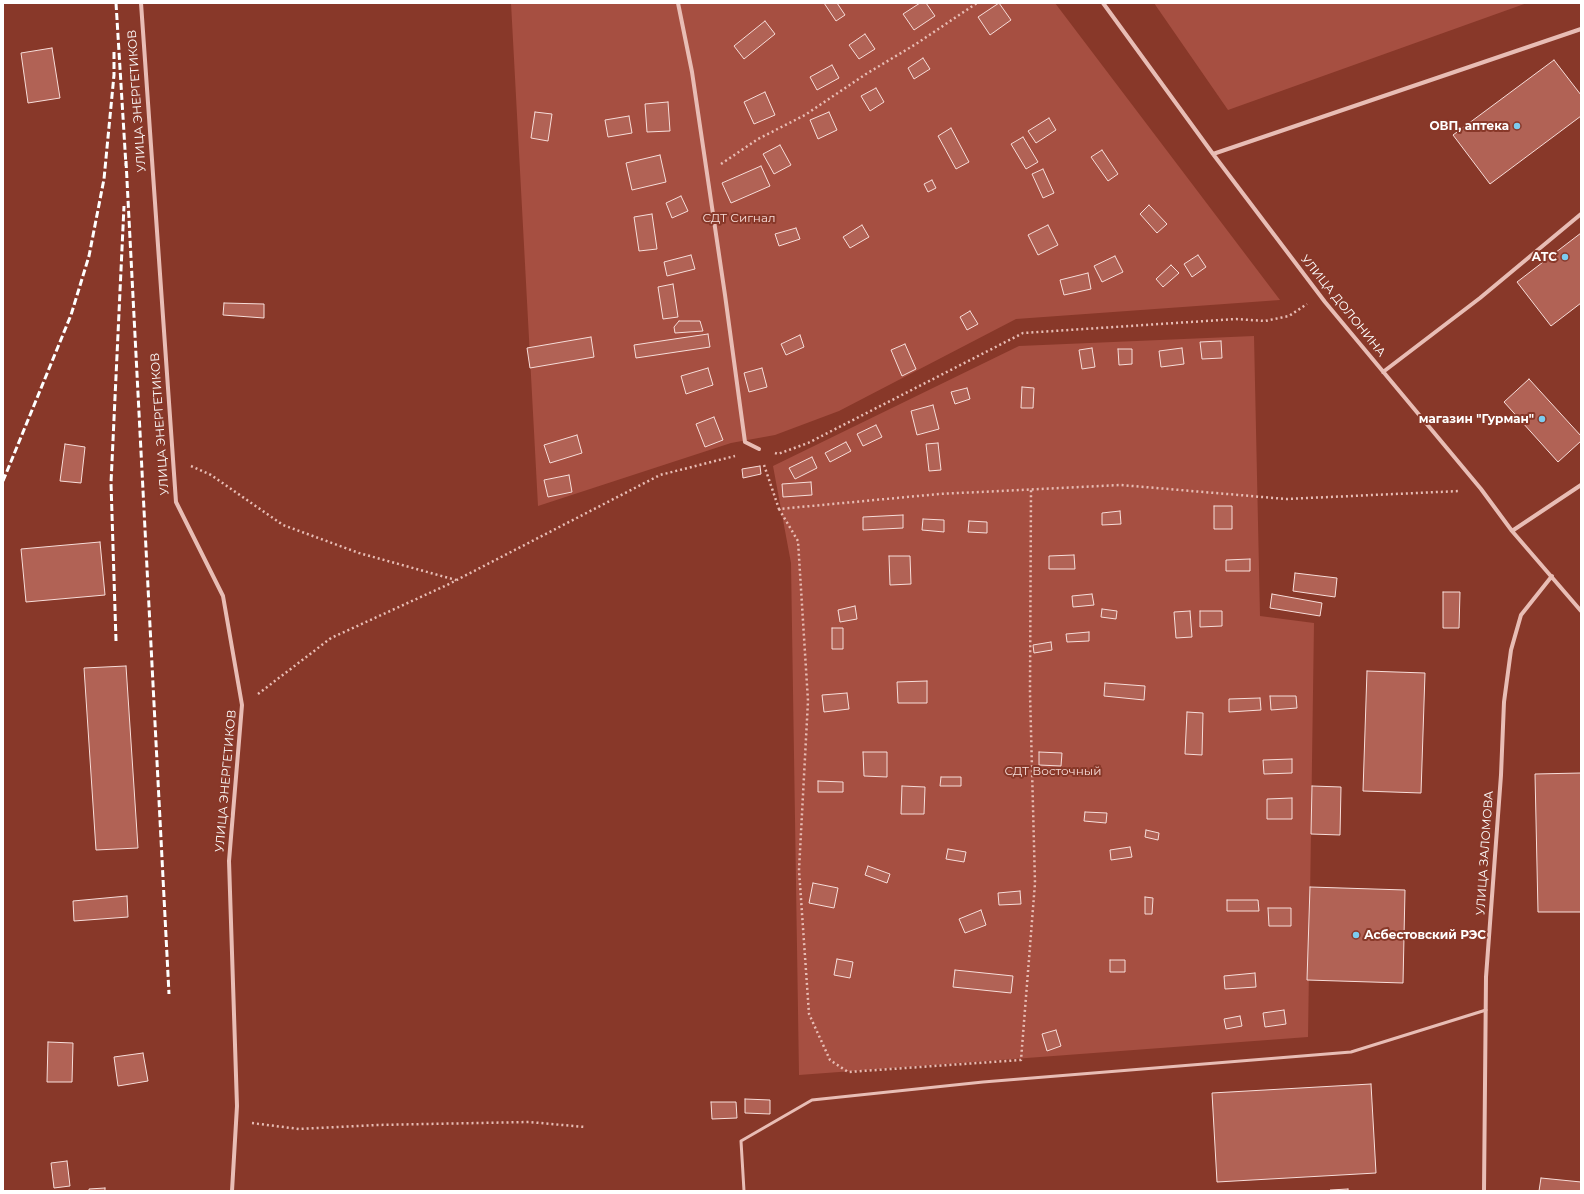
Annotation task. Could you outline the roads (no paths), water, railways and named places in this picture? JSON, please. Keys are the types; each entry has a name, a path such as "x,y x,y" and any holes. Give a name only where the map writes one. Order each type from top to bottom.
{"street":[{"name":"УЛИЦА ЭНЕРГЕТИКОВ","path":"141,3 176,502 223,596 242,705 230,861 236,1121 232,1191"},
{"path":"678,3 692,72 745,442 759,449"},
{"name":"УЛИЦА ДОЛОНИНА","path":"1103,3 1325,302 1481,489 1512,531 1581,611"},
{"path":"1214,154 1581,29"},
{"path":"1383,372 1480,298 1581,214"},
{"path":"1512,531 1581,485"},
{"name":"УЛИЦА ЗАЛОМОВА","path":"1484,1191 1486,977 1501,775 1504,702 1511,650 1521,615 1552,576"}],"lane":[{"path":"744,1191 740,1141 812,1100 983,1082 1351,1052 1486,1010"}],"railway":[{"path":"116,3 126,166"},
{"path":"3,481 71,315 89,256 104,179 114,75 114,51"},
{"path":"126,161 169,994"},
{"path":"116,641 111,483 124,206"}],"place":[{"name":"ОВП, аптека","path":"1517,126"},
{"name":"АТС","path":"1565,257"},
{"name":"магазин \"Гурман\"","path":"1542,419"},
{"name":"Асбестовский РЭС","path":"1356,935"}],"park label":[{"name":"СДТ Сигнал","path":"739,218"},
{"name":"СДТ Восточный","path":"1053,771"}]}
